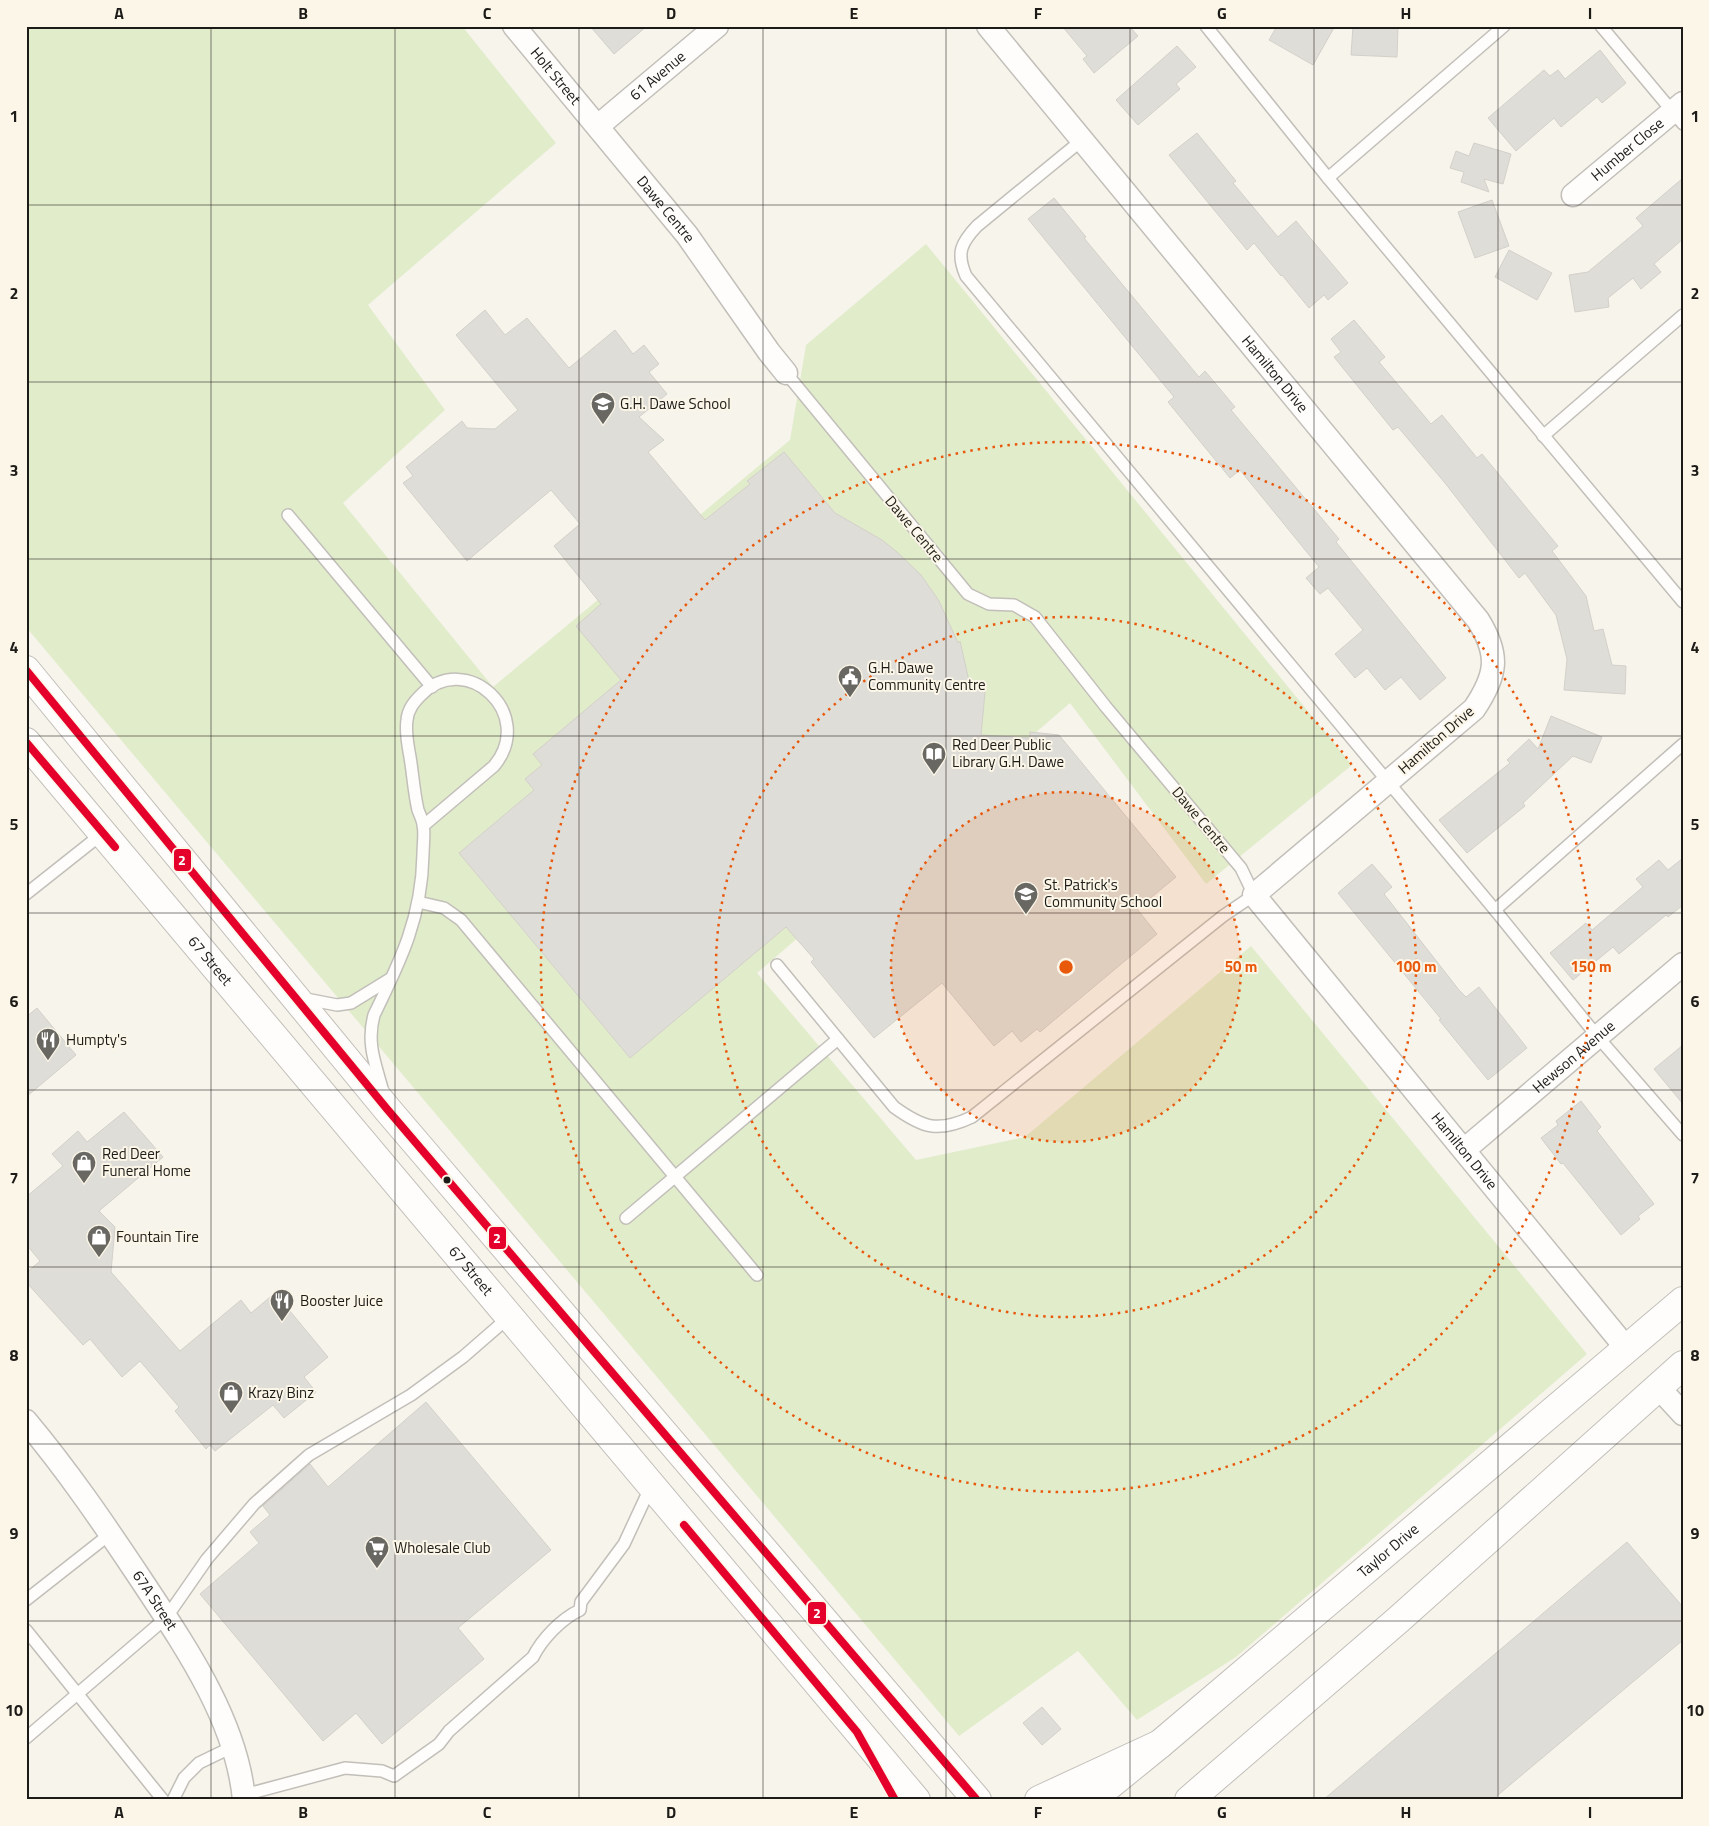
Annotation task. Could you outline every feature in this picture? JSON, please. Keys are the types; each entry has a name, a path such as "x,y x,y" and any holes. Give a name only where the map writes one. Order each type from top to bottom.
{"main road":[{"path":"26,670 387,1109 971,1794 998,1800"},
{"name":"67 Street","path":"26,742 916,1800"},
{"name":"Taylor Drive","path":"1092,1800 1683,1301"},
{"path":"1189,1800 1398,1620 1683,1365"},
{"path":"857,1732 895,1800"},
{"path":"1039,1800 1160,1744"}],"street":[{"name":"Holt Street","path":"514,26 598,126"},
{"name":"61 Avenue","path":"598,126 717,26"},
{"name":"Hamilton Drive","path":"988,26 1486,631 1494,657 1489,684 1482,698 1466,716 1254,895 1627,1349"},
{"name":"Humber Close","path":"1574,195 1679,113"},
{"name":"Dawe Centre","path":"598,126 687,235 786,373"},
{"name":"Hewson Avenue","path":"1464,1150 1683,964"},
{"path":"1658,1387 1683,1414"},
{"name":"67A Street","path":"26,1421 83,1495 110,1534 166,1618 218,1707 232,1747 244,1797"}],"lane":[{"path":"1206,26 1328,178 1683,602"},
{"path":"1328,178 1504,26"},
{"path":"1601,26 1679,113"},
{"path":"1082,140 977,226 968,236 961,247 962,266 966,276 1495,910 1597,1036 1683,1135"},
{"path":"1543,436 1683,315"},
{"name":"Dawe Centre","path":"786,373 968,594 989,604 1014,605 1035,616 1106,707 1241,868 1254,895"},
{"path":"288,515 432,687"},
{"path":"387,1109 370,1041 371,1026 374,1015 411,933 423,866 423,826 418,809 405,729 407,716 411,706 432,687 447,680 465,680 479,684 493,696 502,708 508,725 507,741 502,756 494,766 423,826"},
{"path":"1495,910 1683,744"},
{"path":"26,894 103,833"},
{"path":"777,965 894,1107 912,1120 931,1127 954,1125 972,1117 1223,916 1254,895"},
{"path":"418,902 444,908 461,920 757,1275"},
{"path":"294,997 337,1005 351,1003 390,980"},
{"path":"626,1218 838,1039"},
{"path":"26,1738 166,1618 207,1559 248,1511 309,1455 411,1395 464,1357 509,1317"},
{"path":"244,1797 344,1768 382,1771 394,1776 439,1744 450,1731 533,1657 538,1646 570,1614 580,1610 581,1602 624,1544 650,1486"},
{"path":"26,1600 110,1534"},
{"path":"26,1630 163,1800"},
{"path":"173,1800 184,1778 199,1763 232,1747"}],"green space":[{"path":"26,26 462,26 556,143 368,305 445,410 343,503 493,687 790,440 806,345 926,244 1352,765 1206,884 1070,703 757,973 916,1160 1025,1137 1251,946 1587,1354 1236,1657 1137,1720 1078,1651 959,1736 26,627"}],"building":[{"path":"590,26 647,26 614,54"},
{"path":"1062,26 1129,26 1138,36 1094,73 1083,59 1087,56"},
{"path":"1277,26 1335,26 1313,65 1269,40"},
{"path":"1353,26 1398,26 1397,57 1351,55"},
{"path":"1177,46 1196,67 1176,84 1180,89 1138,125 1116,100"},
{"path":"1600,50 1626,83 1602,103 1597,97 1561,127 1554,118 1516,151 1488,118 1544,70 1550,76 1558,70 1565,79"},
{"path":"1197,133 1236,181 1233,183 1278,237 1296,221 1348,283 1328,300 1324,295 1309,308 1254,243 1247,250 1169,155"},
{"path":"1474,143 1511,154 1503,184 1484,179 1489,192 1461,182 1464,172 1450,168 1456,151 1469,156"},
{"path":"1683,178 1683,239 1654,264 1661,272 1641,289 1633,278 1608,298 1609,307 1575,312 1569,275 1588,272 1643,226 1636,218"},
{"path":"1054,198 1086,237 1084,238 1199,377 1205,371 1235,407 1231,410 1339,539 1336,542 1446,678 1420,700 1401,677 1385,690 1367,668 1355,678 1335,654 1363,630 1328,588 1320,594 1306,578 1319,567 1240,470 1230,478 1168,402 1174,397 1028,219"},
{"path":"1492,200 1509,246 1475,258 1458,212"},
{"path":"1509,250 1552,273 1537,300 1495,277"},
{"path":"485,310 505,335 527,318 569,368 615,330 633,354 644,345 659,364 649,372 667,394 639,417 664,440 648,452 705,520 750,484 747,481 784,452 835,513 882,540 897,552 921,575 939,601 958,643 960,641 969,681 986,682 981,735 1030,738 1030,732 1059,735 1176,877 1137,909 1157,934 1040,1032 1037,1029 1021,1042 1012,1031 994,1046 942,983 874,1038 811,962 814,959 786,927 630,1058 459,853 534,790 525,779 542,765 533,754 621,680 576,626 601,604 554,546 580,524 551,490 467,561 403,483 413,476 406,467 462,421 467,428 495,429 518,410 456,335"},
{"path":"1354,320 1385,357 1379,362 1431,424 1442,415 1477,458 1482,454 1558,546 1552,551 1586,596 1594,631 1603,629 1612,665 1626,666 1625,694 1564,690 1567,659 1556,615 1525,573 1519,578 1445,483 1398,427 1393,430 1334,357 1341,352 1331,339"},
{"path":"1551,716 1602,737 1591,763 1573,756 1523,803 1525,806 1467,853 1439,820 1510,763 1507,760 1529,739 1538,749"},
{"path":"1683,858 1683,905 1668,917 1666,915 1619,954 1613,947 1573,980 1550,953 1586,923 1592,930 1643,887 1636,879 1659,860 1668,870"},
{"path":"1372,864 1392,887 1384,894 1459,990 1466,997 1479,987 1527,1048 1488,1080 1439,1020 1441,1019 1338,893"},
{"path":"37,1008 76,1055 26,1097 26,1017"},
{"path":"1683,1045 1683,1104 1654,1069"},
{"path":"1581,1101 1601,1127 1597,1131 1654,1204 1638,1216 1640,1219 1621,1235 1541,1138 1558,1125 1556,1121"},
{"path":"124,1112 163,1157 99,1211 115,1227 111,1272 180,1351 241,1300 251,1313 275,1293 328,1357 304,1377 316,1392 284,1418 273,1405 215,1451 210,1445 206,1449 175,1411 179,1407 140,1361 122,1377 90,1339 83,1345 26,1282 26,1273 40,1261 26,1244 26,1197 63,1166 52,1154 78,1131 87,1142"},
{"path":"426,1402 551,1550 458,1628 484,1659 382,1744 356,1713 323,1741 200,1594 259,1543 250,1532 270,1515 263,1506 310,1464 328,1487"},
{"path":"1627,1542 1683,1607 1683,1640 1492,1800 1323,1800"},
{"path":"1042,1707 1061,1729 1042,1745 1023,1723"}],"transit line":[{"name":"2","path":"26,670 387,1109 977,1800"},
{"name":"2","path":"26,742 115,847"},
{"name":"2","path":"684,1525 857,1732 895,1800"}],"place":[{"name":"G.H. Dawe School","path":"603,425"},
{"name":"G.H. Dawe Community Centre","path":"850,698"},
{"name":"Red Deer Public Library G.H. Dawe","path":"934,775"},
{"name":"St. Patrick's Community School","path":"1026,915"},
{"name":"Humpty's","path":"48,1061"},
{"name":"Red Deer Funeral Home","path":"84,1184"},
{"name":"Fountain Tire","path":"99,1258"},
{"name":"Booster Juice","path":"282,1322"},
{"name":"Krazy Binz","path":"231,1414"},
{"name":"Wholesale Club","path":"377,1569"}]}
